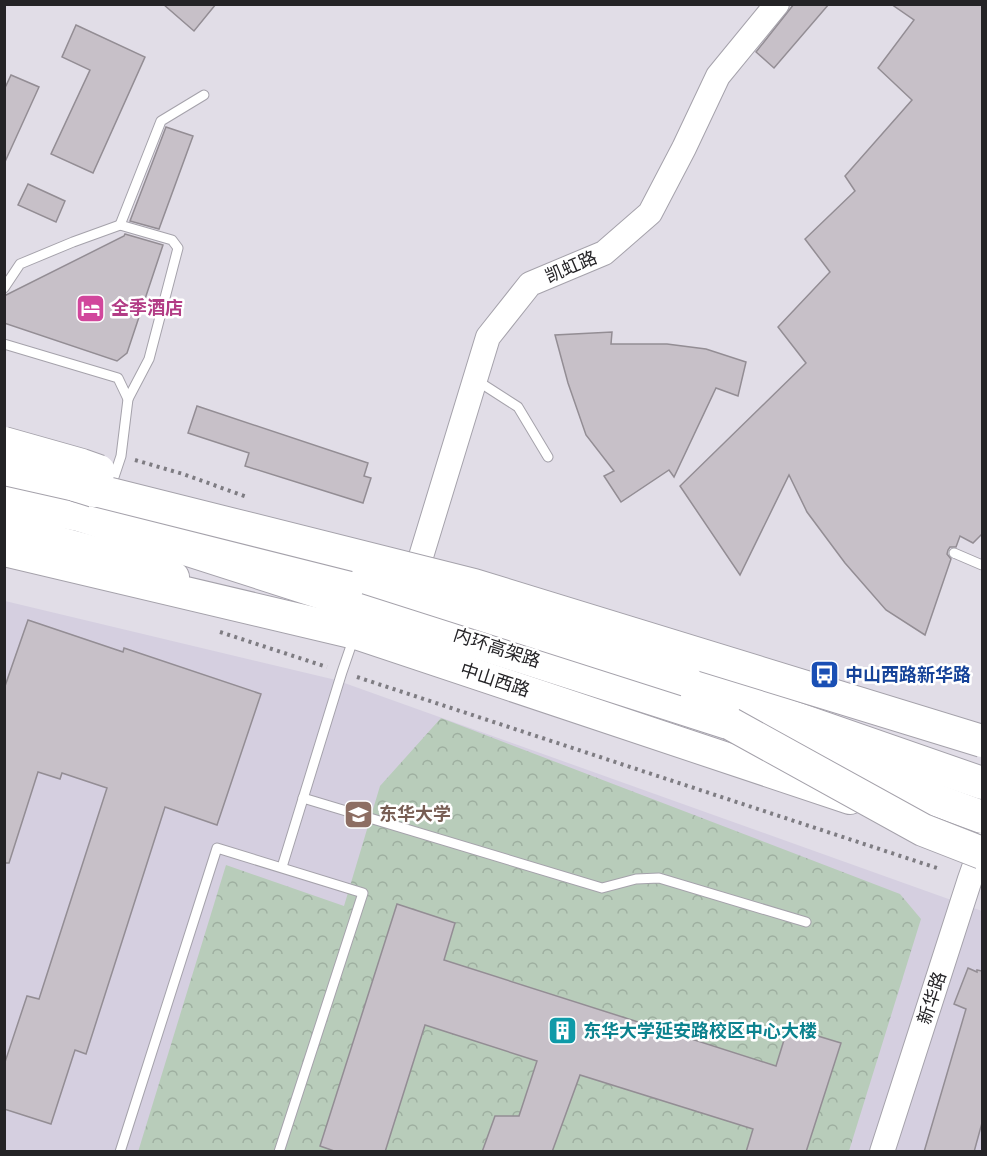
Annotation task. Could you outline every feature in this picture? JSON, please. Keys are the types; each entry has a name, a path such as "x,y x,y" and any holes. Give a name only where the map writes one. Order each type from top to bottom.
{"highway":[{"path":"4,443 82,465 193,506 410,592"},
{"name":"内环高架路","path":"4,469 75,485 687,680 982,784"},
{"path":"75,485 474,585 982,741"},
{"name":"内环高架路","path":"4,500 79,515 731,724 982,817"},
{"path":"4,550 355,633"},
{"path":"731,724 923,830 976,866"}],"main road":[{"path":"4,476 410,592 982,784"},
{"name":"中山西路","path":"4,527 96,552 355,633 982,845"}],"street":[{"name":"凯虹路","path":"410,592 488,337 530,284 604,253 650,213 718,76 777,4"},
{"name":"新华路","path":"882,1152 982,845"}],"lane":[{"path":"120,225 161,121 204,95"},
{"path":"4,288 20,264 120,225 172,240 178,248 149,359 128,399 120,456 104,506"},
{"path":"4,344 117,378 128,399"},
{"path":"475,379 518,407 548,457"},
{"path":"954,553 982,565"},
{"path":"282,867 355,633"},
{"path":"303,798 602,888 636,879 659,878 806,922"},
{"path":"120,1152 217,848 363,893 279,1152"}],"path":[{"path":"216,631 342,672 976,866"}],"shaded area":[{"name":"东华大学","path":"5,601 336,680 982,911 982,1151 5,1152"}],"green space":[{"path":"441,718 900,894 921,919 849,1151 138,1152 226,865 344,906 380,786"}],"building":[{"path":"163,4 216,4 194,31"},
{"path":"794,4 829,4 774,68 756,52"},
{"path":"891,4 982,4 982,534 973,543 960,536 956,547 950,547 948,550 947,554 951,559 925,635 886,610 845,563 807,512 789,475 740,575 680,486 806,363 778,327 830,272 805,239 855,191 845,176 912,100 878,68 914,20"},
{"path":"76,25 145,57 93,173 51,154 90,70 62,57"},
{"path":"11,75 39,87 4,164 4,90"},
{"path":"166,127 193,136 159,229 130,221"},
{"path":"28,184 65,201 56,222 18,205"},
{"path":"125,234 163,245 127,353 117,361 4,323 4,296"},
{"path":"612,332 611,344 667,344 706,349 746,362 738,396 716,388 674,477 669,470 621,502 604,476 614,471 586,435 555,335"},
{"path":"197,406 368,463 364,476 371,478 363,503 245,466 249,453 188,433"},
{"path":"28,620 123,652 124,648 261,694 217,825 165,807 86,1054 75,1050 51,1124 4,1109 4,1065 27,996 39,999 107,788 62,773 60,779 38,772 9,863 4,863 4,689"},
{"name":"东华大学延安路校区中心大楼","path":"397,904 455,923 444,960 776,1066 788,1027 841,1043 806,1152 746,1152 753,1129 580,1075 552,1152 482,1152 495,1116 519,1116 537,1061 425,1025 385,1152 337,1152 320,1146"},
{"path":"968,968 977,972 977,970 982,971 982,1123 974,1152 924,1152 966,1009 954,1004"}],"place":[{"name":"全季酒店","path":"90,308"},
{"name":"中山西路新华路","path":"824,675"},
{"name":"东华大学","path":"358,814"},
{"name":"东华大学延安路校区中心大楼","path":"562,1031"}]}
